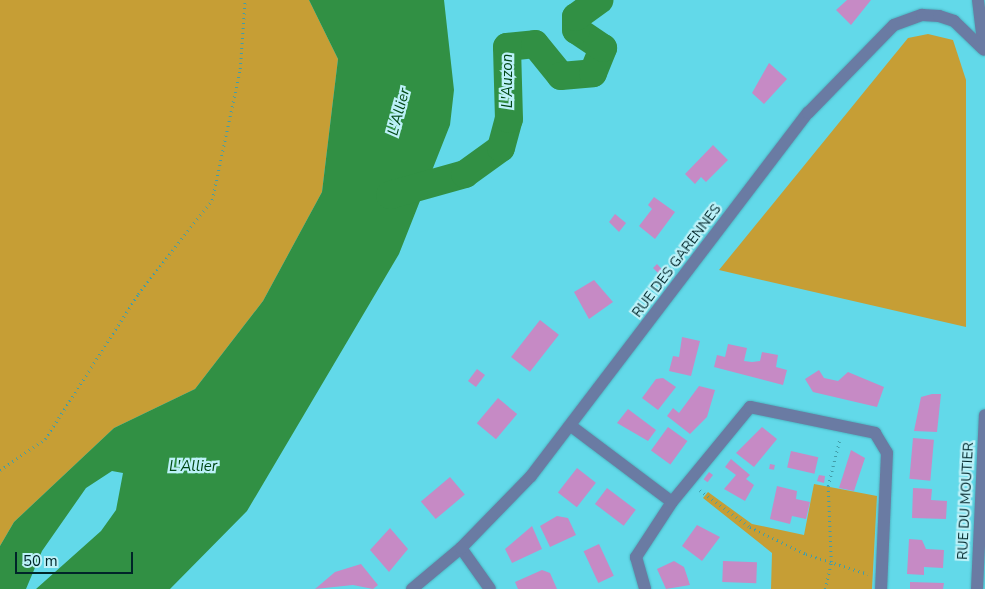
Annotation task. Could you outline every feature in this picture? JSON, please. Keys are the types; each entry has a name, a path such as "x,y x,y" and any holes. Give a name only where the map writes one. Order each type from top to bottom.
{"street":[{"path":"978,0 984,52"},
{"name":"RUE DES GARENNES","path":"412,589 461,548 531,476 808,113 894,25 922,15 939,16 962,26 984,52"},
{"path":"645,589 636,570 636,557 672,502 750,407 875,433 885,443 881,584"},
{"name":"RUE DU MOUTIER","path":"977,589 985,415"},
{"path":"571,426 672,502"},
{"path":"461,548 490,589"}],"path":[{"path":"0,470 45,439 138,294 212,200 240,69 245,0"},
{"path":"825,589 831,562 828,486 843,425"},
{"path":"688,482 750,527 881,584"}],"shaded area":[{"path":"0,0 309,0 338,59 322,192 263,301 195,389 114,428 14,522 0,546"},
{"path":"928,34 953,40 966,80 966,327 719,270 908,38"},
{"path":"814,484 877,496 872,589 771,589 772,553 703,498 708,492 752,524 804,535"}],"water":[{"name":"L'Allier","path":"309,0 444,0 454,90 450,125 399,254 247,511 170,589 36,589 101,531 116,510 123,473 112,471 86,488 42,551 26,589 0,589 0,546 14,522 114,428 195,389 263,301 322,192 338,59"}],"building":[{"path":"847,0 871,0 851,25 836,10"},
{"path":"769,63 787,79 764,104 752,93"},
{"path":"713,145 728,160 706,182 701,177 695,184 685,174"},
{"path":"654,197 675,212 655,239 639,226 652,209 648,205"},
{"path":"615,214 626,223 619,232 609,222"},
{"path":"657,264 669,277 666,281 653,268"},
{"path":"594,280 613,302 589,319 574,292"},
{"path":"540,320 559,335 530,372 511,357"},
{"path":"682,337 700,341 691,376 669,371 673,356 679,357"},
{"path":"728,344 747,348 744,361 760,361 762,352 778,355 776,367 787,370 783,385 714,367 717,355 725,357"},
{"path":"477,369 485,375 476,387 468,381"},
{"path":"819,370 824,378 838,381 848,372 884,387 877,407 813,392 805,379"},
{"path":"663,378 676,387 658,410 642,398 656,379"},
{"path":"699,386 715,390 707,417 690,434 667,416 673,408 679,413"},
{"path":"941,394 937,432 914,431 921,397"},
{"path":"498,398 517,414 496,439 477,423"},
{"path":"628,409 656,430 648,441 617,423"},
{"path":"668,427 687,441 670,465 651,450"},
{"path":"762,427 777,439 754,467 736,453"},
{"path":"913,438 934,440 930,481 909,479"},
{"path":"851,450 865,458 854,491 839,488"},
{"path":"791,451 818,457 814,474 787,468"},
{"path":"731,459 750,475 746,479 754,485 745,501 724,489 736,475 725,467"},
{"path":"770,464 775,465 774,470 769,469"},
{"path":"577,468 596,483 577,507 558,492"},
{"path":"709,472 713,475 708,482 704,479"},
{"path":"819,475 825,476 824,483 817,481"},
{"path":"450,477 465,495 436,519 421,501"},
{"path":"777,486 797,491 796,499 810,502 806,519 792,516 790,524 770,519"},
{"path":"607,488 636,510 624,526 595,504"},
{"path":"913,488 932,489 931,500 947,501 946,519 912,518"},
{"path":"557,516 568,518 576,535 550,547 540,526"},
{"path":"697,525 720,537 702,561 682,546"},
{"path":"532,526 542,549 512,563 505,549"},
{"path":"390,528 408,549 389,572 370,550"},
{"path":"909,539 922,540 926,549 944,550 943,568 924,567 924,575 907,574"},
{"path":"599,544 614,576 598,583 584,551"},
{"path":"674,561 684,567 690,585 666,589 657,569"},
{"path":"723,561 757,562 756,583 722,582"},
{"path":"361,564 378,585 373,589 353,585 315,589 335,572"},
{"path":"542,570 550,573 557,589 518,589 515,582"},
{"path":"910,582 944,583 943,589 910,589"}],"waterway":[{"name":"L'Auzon","path":"390,195 465,174 501,148 509,119 507,47 535,44 561,76 593,73 603,48 576,30 576,17 599,0"}]}
